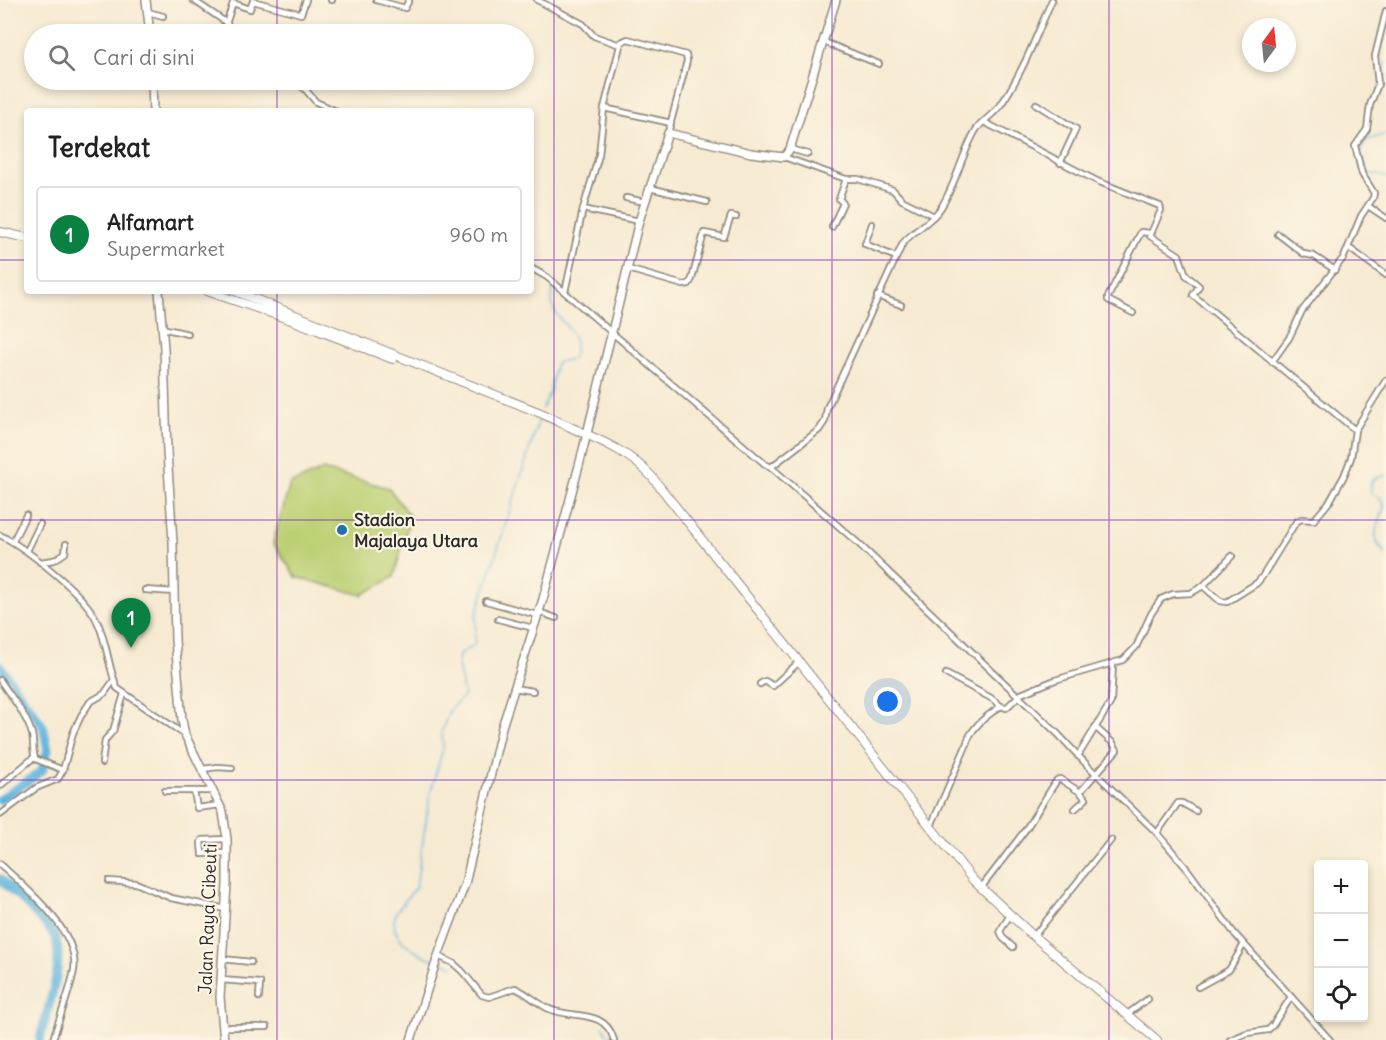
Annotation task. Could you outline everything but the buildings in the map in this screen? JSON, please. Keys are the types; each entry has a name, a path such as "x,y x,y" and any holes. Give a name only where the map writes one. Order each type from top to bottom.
{"main road":[{"path":"0,232 24,237"},
{"path":"216,294 294,321 514,408 587,433 638,462 961,866 1010,915 1157,1040"},
{"path":"243,294 551,419"}],"street":[{"path":"146,0 149,24"},
{"path":"193,0 226,24 233,3 250,9 253,1 301,14 306,0"},
{"path":"376,0 405,8 409,0"},
{"path":"537,0 583,24 588,32 600,39 620,45"},
{"path":"784,157 789,149 836,0"},
{"path":"771,467 819,430 825,422 827,408 896,257 908,236 940,210 977,128 1002,103 1029,53 1052,0"},
{"path":"1272,362 1289,338 1302,311 1335,270 1349,248 1358,222 1373,198 1374,192 1362,174 1355,146 1366,129 1370,105 1378,84 1375,56 1386,11"},
{"path":"148,12 163,16"},
{"path":"411,1040 465,884 513,688 538,613 613,334 639,221 671,123 687,61 686,55 628,39 621,42 604,108 601,147 583,209 565,292"},
{"path":"824,42 879,64"},
{"path":"152,90 153,108"},
{"path":"306,90 316,102 329,108"},
{"path":"1036,104 1076,129 1060,163"},
{"path":"604,108 671,123"},
{"path":"984,122 1097,181 1160,206 1161,210 1150,233 1151,238 1179,255 1186,275 1199,286 1193,296 1355,430"},
{"path":"668,133 751,153 784,157 846,179 858,179 893,190 902,200 934,216"},
{"path":"789,149 808,154"},
{"path":"832,227 843,203 839,199 846,179"},
{"path":"650,188 707,202"},
{"path":"626,198 645,202"},
{"path":"1368,206 1386,218"},
{"path":"583,209 639,221"},
{"path":"628,269 683,285 689,284 704,233 724,237 730,217 736,217"},
{"path":"872,224 865,244 896,257"},
{"path":"1133,313 1108,300 1108,297 1141,232 1150,233"},
{"path":"1278,234 1304,254 1314,256 1335,270"},
{"path":"1349,248 1386,274"},
{"path":"534,270 547,276 859,544 1098,774 1157,833 1244,944 1330,1040"},
{"name":"Jalan Raya Cibeuti","path":"159,294 175,592 175,640 182,720 185,735 220,805 227,839 226,909 220,980 224,1040"},
{"path":"877,296 901,305"},
{"path":"162,328 188,334"},
{"path":"1203,586 1224,603 1257,583 1296,522 1301,519 1314,520 1330,501 1344,476 1351,458 1355,430 1386,380"},
{"path":"13,541 26,515"},
{"path":"27,551 40,524"},
{"path":"0,535 27,551 84,602 96,618 106,645 117,688 185,735"},
{"path":"40,562 52,561 65,554 66,544"},
{"path":"946,674 1006,708 1021,694 1055,680 1123,660 1136,647 1151,614 1161,599 1173,594 1191,593 1203,586 1232,556"},
{"path":"145,590 175,592"},
{"path":"486,601 556,618"},
{"path":"498,619 533,628"},
{"path":"759,684 765,681 773,686 799,662"},
{"path":"1078,756 1111,702 1113,664"},
{"path":"0,680 27,722 32,736 32,751 36,758 62,770"},
{"path":"0,815 36,788 57,779 81,716 90,702 104,694 114,680"},
{"path":"513,688 533,691"},
{"path":"102,763 105,741 113,731 124,694"},
{"path":"930,826 966,746 969,734 1001,706"},
{"path":"1080,792 1098,774 1117,748 1095,727"},
{"path":"0,786 36,758"},
{"path":"203,769 218,766 232,768"},
{"path":"981,888 1026,829 1057,780 1060,779 1080,792 1086,799 1075,809"},
{"path":"165,791 213,791"},
{"path":"194,791 197,808 220,805"},
{"path":"1157,833 1178,803 1196,811"},
{"path":"227,839 202,840 201,842 202,854 228,853"},
{"path":"1034,936 1111,840"},
{"path":"0,864 52,917 71,944 74,968 52,1040"},
{"path":"109,881 136,883 171,898 226,909"},
{"path":"1010,915 1000,931 1003,938 1012,946"},
{"path":"1198,987 1230,970 1244,944"},
{"path":"222,959 251,962"},
{"path":"437,961 453,963 482,995 489,997 515,988 552,1010 600,1020 611,1030 614,1040"},
{"path":"220,980 260,983 259,997"},
{"path":"1230,1040 1247,1033 1268,1030 1292,998"},
{"path":"1126,1015 1148,999"},
{"path":"222,1027 267,1027"}],"green space":[{"name":"Stadion Majalaya Utara","path":"323,470 389,488 410,517 394,577 362,595 296,577 273,543 290,484"}],"waterway":[{"path":"1386,62 1383,70 1386,77"},
{"path":"1386,134 1364,141 1361,154 1368,173 1386,177"},
{"path":"535,268 546,274"},
{"path":"542,409 550,392 555,366 558,362 572,359 575,349 572,334 554,310 552,301 554,284"},
{"path":"434,960 415,951 402,941 395,931 394,920 396,912 416,887 430,794 443,749 442,731 450,709 464,696 458,664 459,655 475,644 476,616 540,417"},
{"path":"1386,475 1372,480 1371,486 1372,493 1384,505 1376,535 1380,547 1386,554"},
{"path":"0,666 43,726 48,750 42,771 0,800"},
{"path":"0,879 40,917 56,940 58,951 56,977 40,1040"},
{"path":"439,961 454,966"},
{"path":"603,1026 611,1040"}],"place":[{"name":"Stadion Majalaya Utara","path":"342,530"},
{"name":"Alfamart","path":"131,648"}]}
